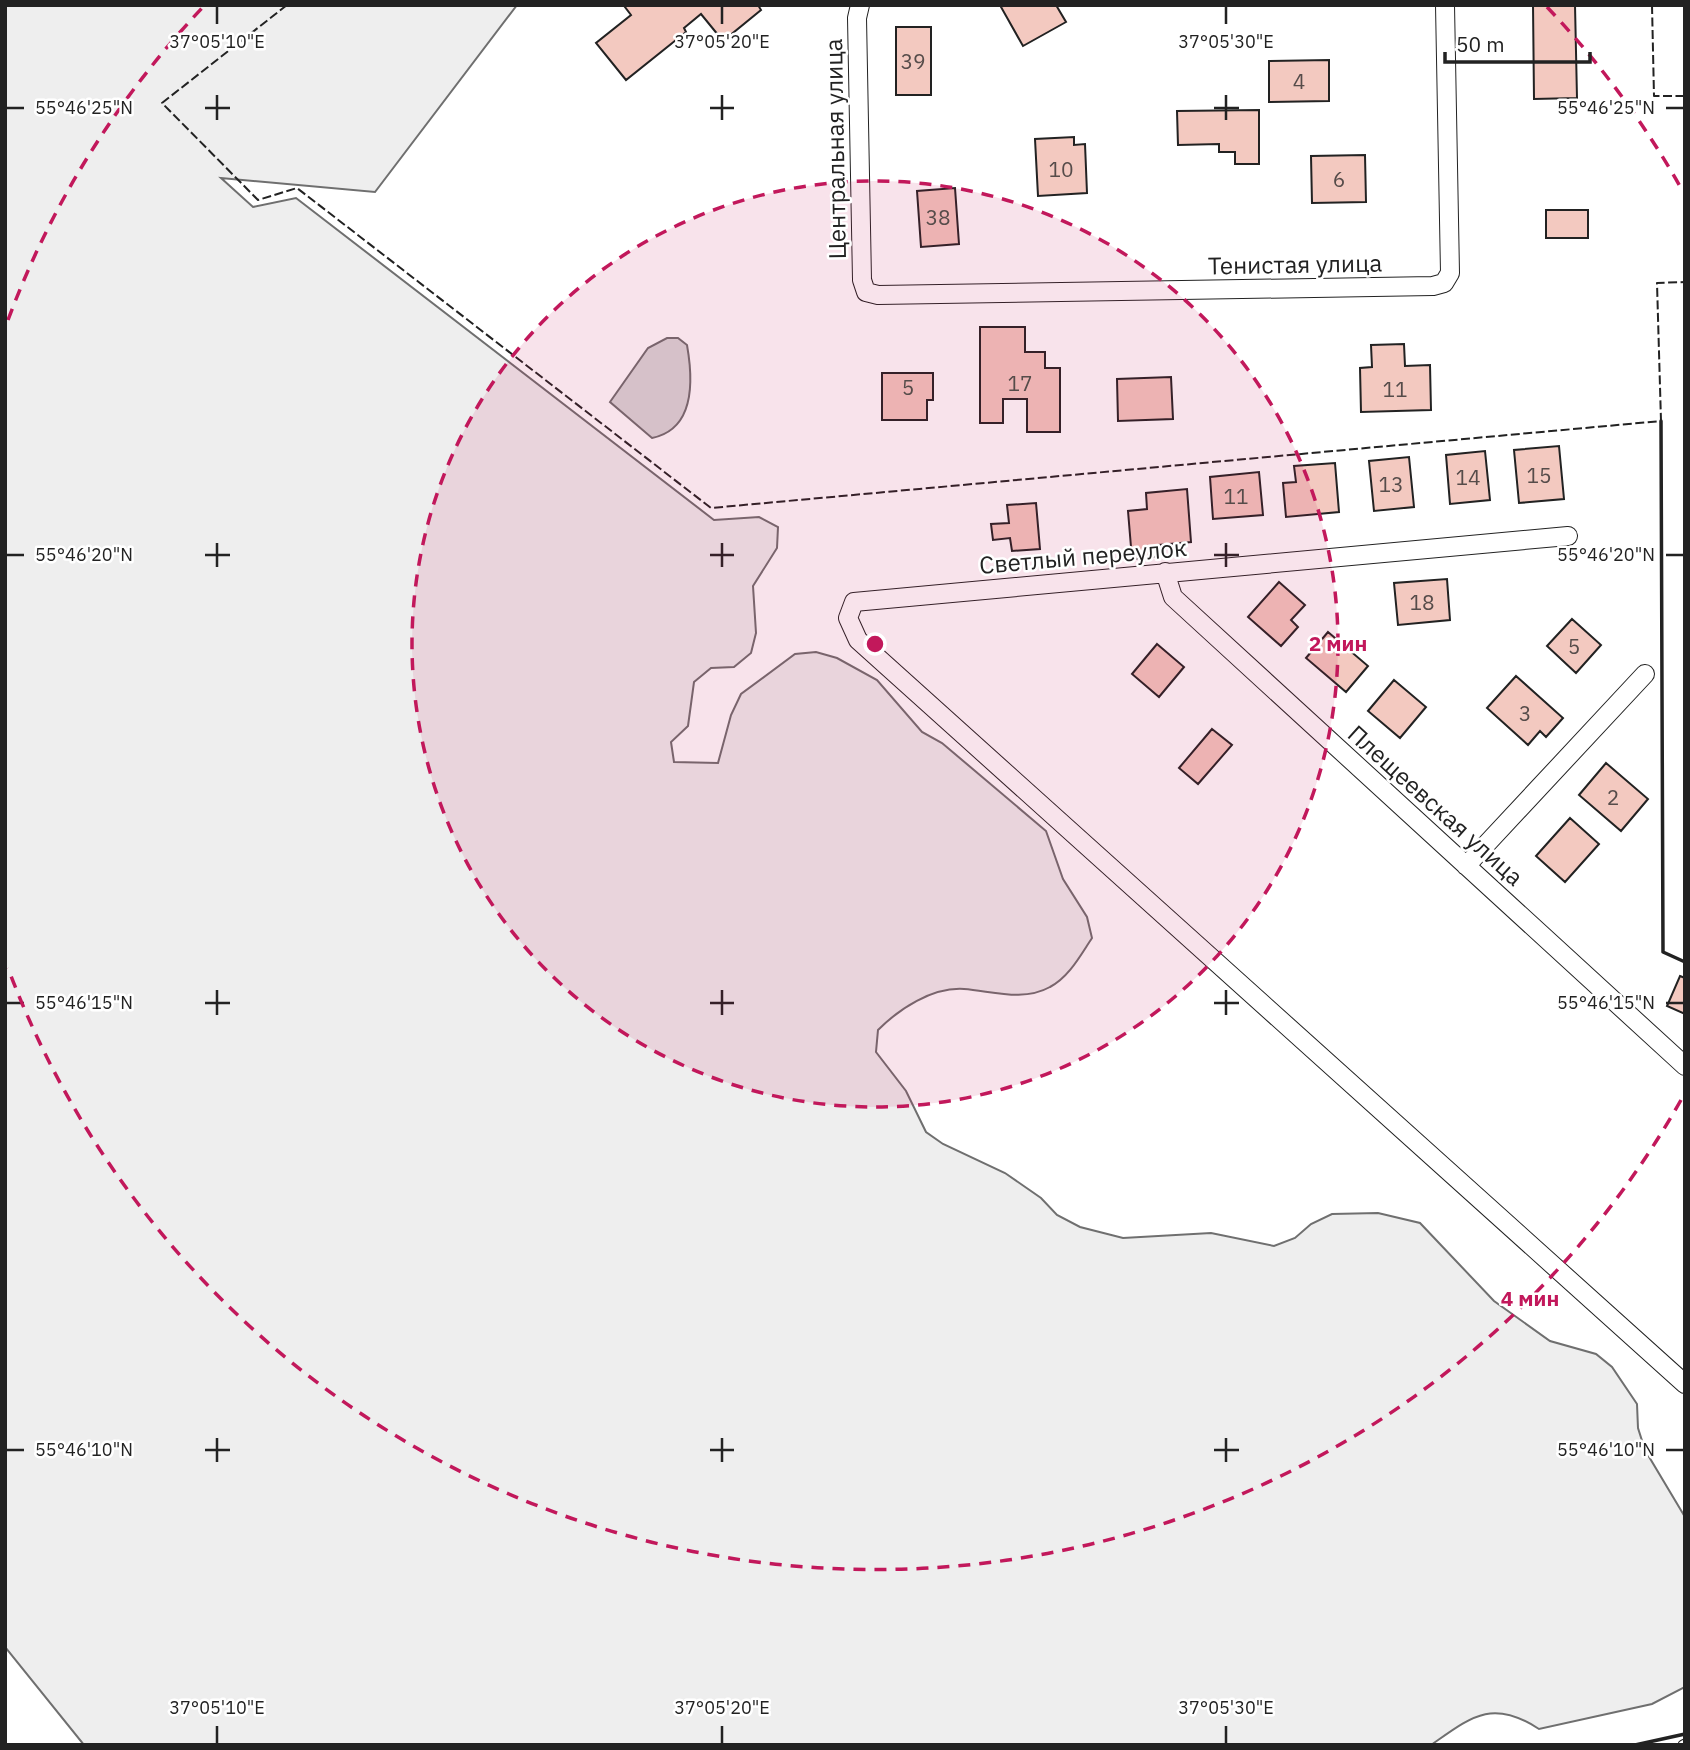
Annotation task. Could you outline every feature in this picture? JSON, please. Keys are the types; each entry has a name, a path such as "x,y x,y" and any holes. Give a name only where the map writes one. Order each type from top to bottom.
{"street":[{"name":"Центральная улица","path":"860,5 857,18 862,280 866,292"},
{"name":"Тенистая улица","path":"866,292 878,295 1419,287 1444,283 1450,272 1445,5"},
{"name":"Светлый переулок","path":"1567,536 854,602 848,618 858,640 1685,1384"},
{"name":"Плещеевская улица","path":"1165,572 1173,597 1685,1066"},
{"path":"1466,866 1645,674"}],"shaded area":[{"path":"5,5 517,5 375,192 221,178 253,207 296,198 714,520 759,517 778,527 777,548 753,586 756,633 751,653 734,667 711,668 694,682 688,726 671,742 674,762 718,763 731,715 741,694 795,654 816,652 837,658 877,680 922,732 942,743 1046,831 1063,879 1087,917 1092,938 1068,972 1050,987 1029,994 964,989 940,992 906,1007 878,1030 876,1052 906,1091 926,1132 943,1144 1005,1173 1041,1198 1057,1215 1080,1227 1123,1238 1211,1233 1274,1246 1295,1238 1311,1224 1332,1214 1378,1213 1420,1223 1494,1301 1550,1341 1596,1354 1612,1367 1637,1404 1638,1428 1645,1450 1685,1517 1685,1687 1652,1704 1539,1729 1508,1714 1482,1715 1458,1726 1431,1745 84,1745 5,1647"},
{"path":"667,338 678,338 687,345 690,373 688,401 677,424 666,433 652,438 610,402 648,348"}],"building":[{"path":"758,5 761,10 723,41 701,14 684,28 686,32 626,80 596,43 631,15 625,7"},
{"path":"1056,5 1066,22 1023,46 1001,7"},
{"path":"1533,5 1575,5 1577,98 1534,99"},
{"path":"896,27 931,27 931,95 896,95"},
{"path":"1329,60 1329,101 1269,102 1269,61"},
{"path":"1259,110 1259,164 1235,164 1235,152 1219,152 1219,144 1178,145 1177,111"},
{"path":"1074,137 1074,145 1085,144 1087,193 1038,196 1035,139"},
{"path":"1365,155 1366,202 1312,203 1311,156"},
{"path":"955,188 959,244 921,247 917,191"},
{"path":"1546,210 1588,210 1588,238 1546,238"},
{"path":"980,327 1025,327 1025,352 1045,352 1045,368 1060,368 1060,432 1027,432 1027,399 1003,399 1003,423 980,423"},
{"path":"1404,344 1405,366 1430,365 1431,410 1361,412 1360,368 1372,367 1371,345"},
{"path":"882,373 933,373 933,400 927,400 927,420 882,420"},
{"path":"1171,377 1173,419 1118,421 1117,379"},
{"path":"1559,446 1564,499 1519,503 1514,450"},
{"path":"1485,451 1490,500 1450,504 1446,455"},
{"path":"1409,457 1414,507 1374,511 1369,461"},
{"path":"1335,463 1339,512 1286,517 1283,483 1296,482 1294,466"},
{"path":"1259,472 1263,515 1213,519 1210,477"},
{"path":"1187,489 1191,542 1159,545 1160,556 1132,559 1128,511 1147,509 1146,493"},
{"path":"1036,503 1040,549 1012,551 1010,538 993,540 991,524 1009,523 1007,505"},
{"path":"1447,579 1450,620 1398,625 1394,583"},
{"path":"1279,582 1305,605 1291,620 1298,627 1281,646 1248,617"},
{"path":"1572,619 1601,645 1576,673 1547,646"},
{"path":"1328,632 1368,666 1346,692 1306,658"},
{"path":"1157,644 1184,667 1159,697 1132,674"},
{"path":"1516,676 1563,718 1546,737 1540,731 1528,745 1487,708"},
{"path":"1394,680 1426,707 1400,738 1368,711"},
{"path":"1212,729 1232,745 1198,784 1179,768"},
{"path":"1606,763 1648,799 1621,831 1579,795"},
{"path":"1570,818 1599,844 1565,882 1536,856"},
{"path":"1680,976 1685,978 1685,1014 1667,1006"}],"fence":[{"path":"287,5 162,103 258,200 297,188 711,508 1661,421 1657,283 1685,282"},
{"path":"1652,5 1654,96 1685,96"}],"wall":[{"path":"1661,421 1663,952 1685,962"},
{"path":"1635,1745 1685,1734"}]}
